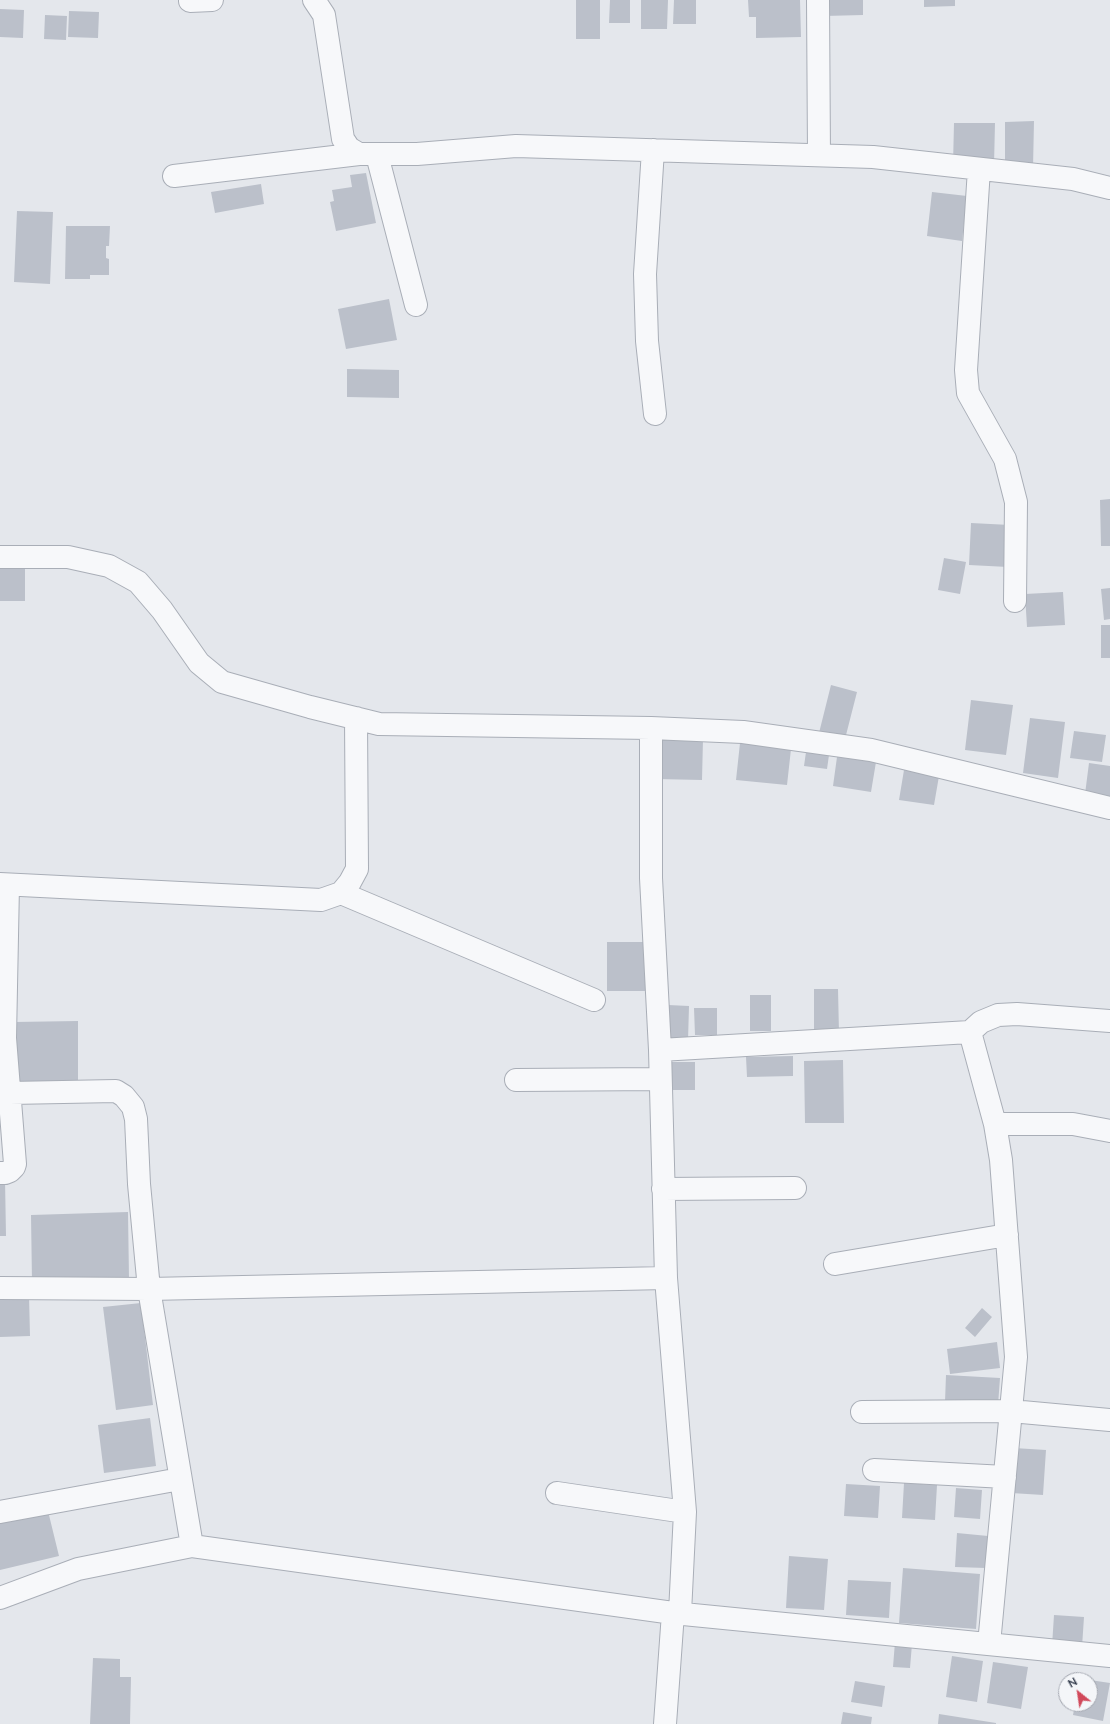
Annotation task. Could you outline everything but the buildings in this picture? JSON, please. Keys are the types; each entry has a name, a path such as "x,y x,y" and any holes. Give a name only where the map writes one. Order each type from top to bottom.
{"street":[{"path":"190,1 212,0"},
{"path":"314,0 324,15 343,139 349,148 368,154"},
{"path":"818,0 819,155"},
{"path":"174,176 368,154 417,154 516,146 873,157 1073,179 1110,188"},
{"path":"652,150 645,274 647,341 655,414"},
{"path":"368,154 416,305"},
{"path":"979,168 966,370 968,393 1005,459 1016,502 1015,601"},
{"path":"0,557 68,557 109,566 138,582 162,610 199,663 222,682 310,707 379,724 651,728 743,732 871,750 1110,808"},
{"path":"0,1173 10,1171 15,1164 10,1093 2,1035 4,884 321,900 341,893 350,882 357,869 356,718"},
{"path":"651,728 651,878 660,1050 659,1079 666,1278 685,1512 665,1724"},
{"path":"341,893 594,1000"},
{"path":"660,1050 970,1032 981,1022 998,1016 1010,1014 1110,1021"},
{"path":"970,1032 995,1124 1001,1160 1016,1357 989,1644"},
{"path":"516,1080 659,1079"},
{"path":"10,1093 116,1091 124,1096 133,1107 136,1118 139,1184 149,1289 192,1546"},
{"path":"995,1124 1073,1124 1110,1131"},
{"path":"663,1189 795,1188"},
{"path":"835,1264 1007,1235"},
{"path":"0,1288 149,1289 666,1278"},
{"path":"862,1412 1011,1411 1110,1420"},
{"path":"874,1470 1005,1477"},
{"path":"0,1512 180,1479"},
{"path":"557,1493 685,1512"},
{"path":"0,1598 78,1569 192,1546 676,1613 1110,1656"}]}
